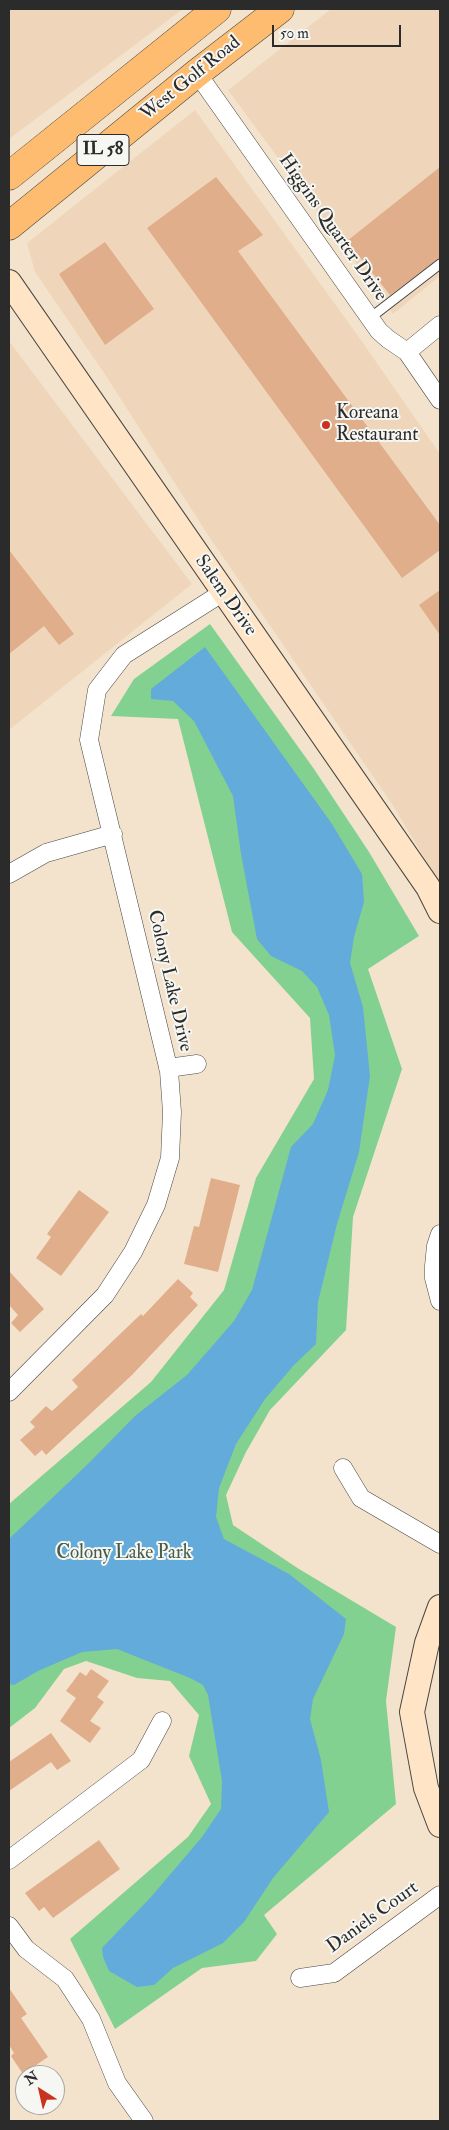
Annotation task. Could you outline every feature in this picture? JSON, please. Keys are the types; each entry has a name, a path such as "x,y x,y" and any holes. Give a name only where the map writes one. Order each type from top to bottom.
{"main road":[{"name":"West Golf Road","path":"9,176 217,9"},
{"name":"West Golf Road","path":"9,226 197,73 280,9"}],"street":[{"name":"Higgins Quarter Drive","path":"197,73 370,318 388,339 407,352 440,400"},
{"name":"Salem Drive","path":"9,282 428,887 440,911"},
{"path":"407,352 440,325"},
{"name":"Colony Lake Drive","path":"12,1383 105,1295 133,1252 156,1205 170,1158 172,1112 168,1068 89,740 97,690 124,655 222,592"},
{"path":"9,874 46,853 113,834"},
{"path":"168,1068 197,1064"},
{"path":"440,1234 436,1246 434,1278 440,1301"},
{"path":"343,1468 361,1498 440,1544"},
{"path":"440,1606 427,1643 412,1712 426,1788 440,1825"},
{"path":"9,1860 141,1760 162,1721"},
{"name":"Daniels Court","path":"300,1978 334,1973 440,1895"},
{"path":"9,1926 26,1949 65,1978 90,2019 117,2083 144,2121"}],"lane":[{"path":"370,318 440,264"}],"shaded area":[{"path":"9,9 183,9 9,139"},
{"path":"331,9 440,9 440,276 393,314 228,90"},
{"path":"195,110 361,340 440,454 440,884 392,804 208,535 106,376 35,272 27,243"},
{"path":"9,341 192,584 9,730"}],"green space":[{"name":"Colony Lake Park","path":"210,624 314,769 369,852 419,936 368,969 402,1069 353,1217 346,1330 270,1410 246,1452 226,1495 233,1525 299,1569 396,1627 386,1701 396,1804 264,1915 277,1934 256,1961 202,1968 115,2029 70,1939 188,1837 211,1804 189,1756 199,1715 170,1681 137,1678 86,1661 64,1669 35,1708 9,1728 9,1504 151,1382 224,1290 256,1178 314,1079 310,1018 232,932 178,719 111,716 134,679"}],"water":[{"name":"Colony Lake Park","path":"205,647 332,824 362,874 364,902 354,937 350,963 363,1007 370,1076 359,1152 337,1224 318,1302 316,1344 294,1365 265,1399 236,1444 219,1488 216,1517 224,1539 289,1574 346,1619 344,1634 313,1699 310,1719 321,1760 329,1812 273,1878 244,1922 223,1943 173,1968 154,1985 137,1987 109,1971 103,1957 102,1948 151,1897 202,1837 221,1809 222,1781 208,1695 203,1685 190,1678 117,1649 82,1652 38,1671 14,1685 9,1684 9,1539 135,1416 187,1375 234,1321 252,1290 291,1147 313,1124 328,1090 335,1055 329,1015 317,987 302,971 271,956 257,939 241,854 233,796 194,721 173,701 151,699 151,689"}],"building":[{"path":"440,167 440,258 390,295 347,241"},
{"path":"216,177 263,235 238,251 440,525 440,550 402,578 147,228"},
{"path":"105,242 154,309 105,345 59,274"},
{"path":"9,550 74,634 59,645 44,626 9,654"},
{"path":"440,590 440,635 419,605"},
{"path":"211,1178 240,1185 218,1272 184,1264 194,1226 199,1227"},
{"path":"79,1190 109,1212 61,1276 36,1258 51,1237 47,1234"},
{"path":"9,1271 44,1309 20,1332 11,1323 18,1315 9,1305"},
{"path":"178,1279 193,1293 190,1297 198,1305 132,1375 46,1455 42,1450 35,1456 20,1440 35,1427 30,1422 46,1406 52,1411 78,1387 72,1380 141,1314 143,1316"},
{"path":"91,1669 109,1681 97,1697 104,1702 90,1721 101,1728 90,1743 60,1721 76,1698 66,1691 80,1672 86,1676"},
{"path":"51,1733 71,1761 57,1770 51,1762 9,1791 9,1762"},
{"path":"99,1840 120,1869 53,1918 44,1907 39,1911 25,1893"},
{"path":"9,1988 27,2014 21,2018 48,2057 36,2065 17,2065 11,2056 14,2053 9,2045"}],"place":[{"name":"Koreana Restaurant","path":"326,425"}]}
